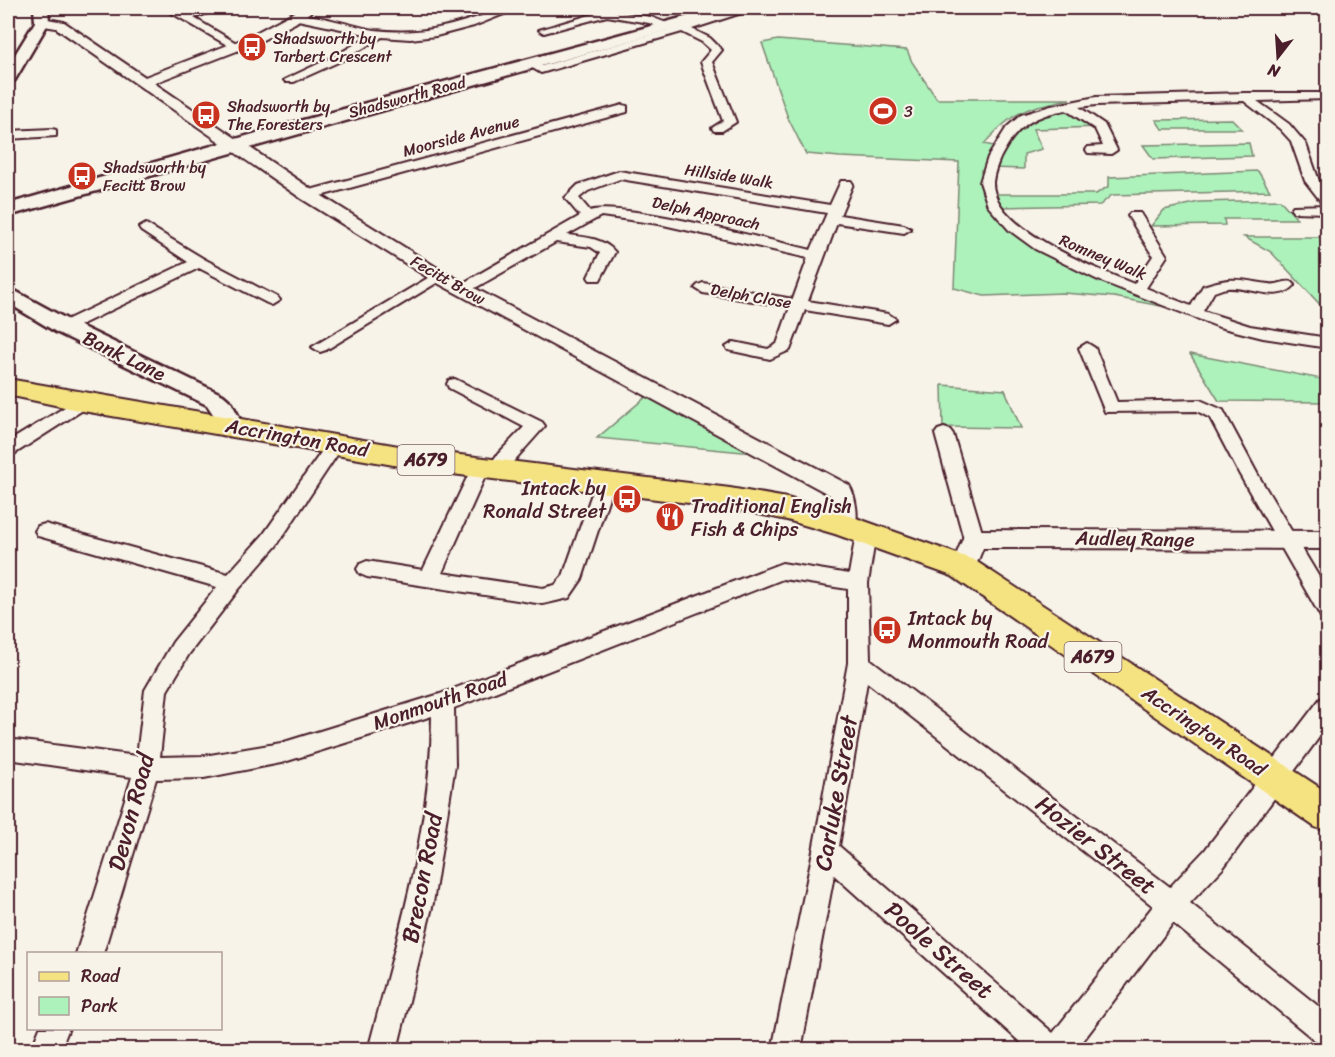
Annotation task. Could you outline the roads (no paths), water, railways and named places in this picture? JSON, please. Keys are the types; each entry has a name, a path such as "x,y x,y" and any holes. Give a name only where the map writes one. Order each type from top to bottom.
{"main road":[{"name":"Shadsworth Road","path":"8,210 234,144 530,63 675,27 722,8"},
{"path":"8,78 42,15"},
{"name":"Bank Lane","path":"8,295 64,327 215,400 223,407 227,417 222,425"},
{"name":"Accrington Road","path":"8,387 335,445 488,468 730,498 787,509 856,530 968,553 1328,815"}],"street":[{"path":"168,8 238,47"},
{"path":"186,18 212,8"},
{"path":"145,82 238,47 310,8"},
{"path":"297,16 381,33 408,36 432,34 514,8"},
{"name":"Shadsworth Road","path":"675,27 752,8"},
{"path":"544,30 611,12 675,27 706,40 717,50 706,62 730,122 717,128"},
{"name":"Fecitt Brow","path":"42,15 145,82 308,195 438,276 841,491 856,530"},
{"path":"290,80 334,61 381,33"},
{"path":"1245,96 1253,105 1295,137 1306,154 1311,180 1328,201"},
{"name":"Romney Walk","path":"1328,96 1096,100 1069,106 1023,119 1003,141 990,162 987,182 994,206 1009,225 1052,254 1226,324 1290,338 1328,343"},
{"path":"1069,106 1100,127 1111,150 1092,150"},
{"name":"Moorside Avenue","path":"308,195 623,109"},
{"path":"8,135 52,133"},
{"name":"Hillside Walk","path":"588,217 572,198 583,188 618,175 834,214"},
{"name":"Delph Close","path":"734,347 770,354 784,347 816,255 846,184"},
{"path":"1298,209 1328,209"},
{"name":"Delph Approach","path":"588,217 600,212 659,220 816,255"},
{"path":"834,214 904,228"},
{"path":"1135,216 1160,256 1137,290"},
{"path":"463,289 588,217"},
{"path":"146,228 199,262 272,300"},
{"path":"554,237 595,243 608,252 595,277"},
{"path":"64,327 199,262"},
{"path":"320,347 438,276"},
{"path":"1195,312 1208,289 1226,283 1254,285 1272,290 1287,285"},
{"name":"Delph Close","path":"703,288 888,320"},
{"path":"1087,348 1112,408 1200,406 1216,414 1328,611"},
{"path":"429,578 488,468 503,459 536,426 455,384"},
{"path":"8,450 83,402"},
{"path":"944,434 968,553"},
{"name":"Devon Road","path":"90,952 147,768 156,690 181,648 232,583 270,540 335,445"},
{"path":"367,569 543,596 562,592 572,579 605,482"},
{"name":"Carluke Street","path":"786,1050 826,851 859,663 856,530"},
{"path":"45,531 232,583"},
{"name":"Audley Range","path":"968,553 1328,540"},
{"name":"Monmouth Road","path":"8,749 147,768 204,767 281,753 443,703 782,571 858,583"},
{"name":"Hozier Street","path":"859,663 1171,904 1328,1033"},
{"name":"Brecon Road","path":"382,1050 420,903 443,765 443,703"},
{"path":"1058,1050 1171,904 1214,858 1328,706"},
{"name":"Poole Street","path":"826,851 1051,1050"},
{"path":"45,1050 55,1030"}],"place":[{"name":"Shadsworth by Tarbert Crescent","path":"252,47"},
{"name":"3","path":"883,111"},
{"name":"Shadsworth by The Foresters","path":"206,115"},
{"name":"Shadsworth by Fecitt Brow","path":"82,176"},
{"name":"Intack by Ronald Street","path":"627,499"},
{"name":"Traditional English Fish & Chips","path":"670,517"},
{"name":"Intack by Monmouth Road","path":"887,630"}]}
